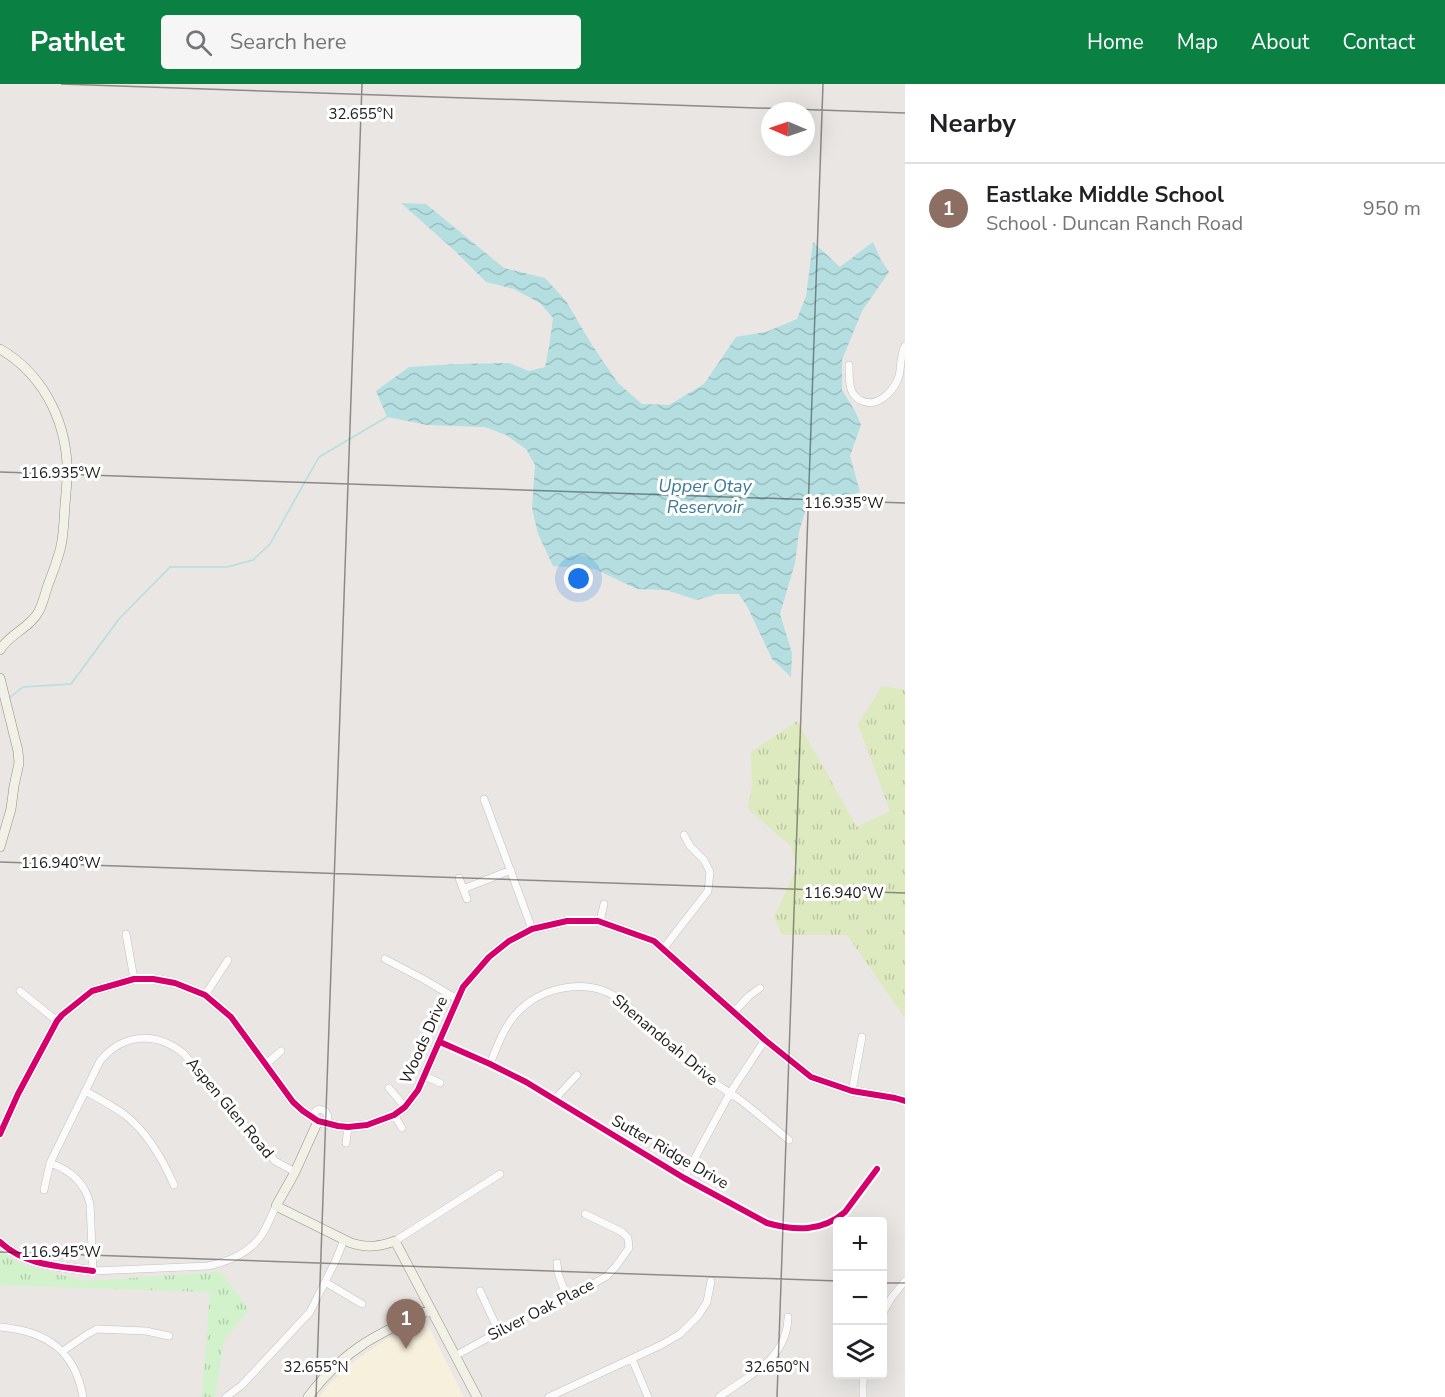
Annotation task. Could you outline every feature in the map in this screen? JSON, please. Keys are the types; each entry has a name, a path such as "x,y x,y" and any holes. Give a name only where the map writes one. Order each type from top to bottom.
{"street":[{"path":"849,365 853,393 861,401 876,402 886,395 898,378 900,358 905,346"},
{"path":"0,349 15,358 30,372 48,396 62,431 67,468 61,546 42,603 29,625 4,644 0,650"},
{"path":"0,678 19,759 11,809 0,847"},
{"path":"484,799 532,929"},
{"path":"663,949 708,891 710,872 704,860 690,846 684,835"},
{"path":"463,889 511,870"},
{"path":"459,878 467,899"},
{"path":"600,921 604,904"},
{"name":"Woods Drive","path":"319,1120 348,1127 368,1125 394,1115 405,1107 425,1076 463,987 489,957 509,941 532,929 567,921 600,921 654,941 765,1040 811,1077 852,1091 905,1101"},
{"path":"126,934 134,979"},
{"path":"385,959 457,999"},
{"path":"205,995 228,960"},
{"path":"0,1134 18,1094 62,1015 92,991 134,979 153,979 175,983 205,995 231,1017 292,1102 319,1120 261,1236 244,1252 223,1262 208,1266 93,1271 33,1262 11,1251 0,1242"},
{"name":"Shenandoah Drive","path":"490,1064 506,1028 515,1015 539,996 571,987 602,991 623,1002 690,1065 739,1099 789,1140"},
{"path":"734,1012 760,988"},
{"path":"20,991 57,1021"},
{"path":"852,1091 862,1037"},
{"name":"Aspen Glen Road","path":"44,1190 50,1163 100,1061 118,1045 142,1038 168,1043 179,1050 275,1161 295,1172"},
{"path":"684,1178 730,1093 765,1040"},
{"name":"Sutter Ridge Drive","path":"440,1042 526,1082 684,1178 767,1223 804,1229 828,1223 845,1212 876,1169"},
{"path":"266,1064 281,1052"},
{"path":"554,1100 577,1075"},
{"path":"425,1076 440,1083"},
{"path":"389,1088 405,1107"},
{"path":"85,1091 122,1113 137,1126 166,1166 174,1185"},
{"path":"394,1115 402,1128"},
{"path":"346,1143 348,1127"},
{"path":"50,1163 75,1176 87,1194 90,1204 93,1271"},
{"path":"276,1206 344,1240 364,1246 380,1246 395,1241 500,1174"},
{"name":"Silver Oak Place","path":"455,1356 527,1316 607,1276 628,1248 629,1240 624,1233 585,1214"},
{"path":"226,1397 242,1385 310,1312 344,1240"},
{"path":"395,1241 477,1397"},
{"path":"557,1263 567,1298"},
{"path":"549,1397 668,1342 687,1328 708,1302 711,1281"},
{"path":"887,1306 905,1281"},
{"path":"325,1282 362,1304"},
{"path":"480,1291 499,1332"},
{"path":"308,1397 339,1363 365,1342 431,1309"},
{"path":"719,1397 774,1356 788,1330 788,1317"},
{"path":"0,1327 19,1329 42,1336 63,1352 76,1371 83,1397"},
{"path":"63,1352 97,1329 146,1331 169,1336"},
{"path":"632,1359 648,1397"},
{"path":"863,1379 863,1397"}],"shaded area":[{"path":"426,1321 464,1397 319,1397 329,1384 356,1360 388,1338"}],"green space":[{"path":"882,686 905,690 905,1018 847,935 782,935 774,917 797,867 791,846 748,809 752,785 751,752 797,721 857,827 890,811 858,724"},
{"path":"0,1252 21,1264 84,1281 221,1272 249,1310 224,1340 215,1397 202,1397 210,1292 0,1285"}],"water":[{"name":"Upper Otay Reservoir","path":"401,203 426,204 504,268 545,278 566,301 618,383 642,404 669,405 704,384 736,337 766,332 797,319 806,296 813,242 840,267 873,242 889,272 862,311 842,360 842,390 861,425 850,456 860,492 845,498 827,495 806,508 799,532 795,563 780,614 792,653 791,677 772,659 739,594 717,594 697,600 666,590 637,589 595,569 553,566 538,534 532,508 535,465 526,449 506,435 485,427 427,425 387,417 376,391 409,367 509,363 529,371 545,367 553,318 540,303 514,289 486,282"}],"waterway":[{"path":"8,699 23,687 71,684 119,619 170,567 227,567 253,560 270,544 319,457 387,417"}],"cycle path":[{"path":"0,1134 18,1094 62,1015 92,991 134,979 153,979 175,983 205,995 231,1017 293,1102 318,1121 348,1127 367,1125 394,1115 405,1107 418,1090 463,987 489,957 509,941 532,929 567,921 598,921 654,941 765,1040 811,1077 852,1091 905,1101"},
{"path":"440,1042 526,1082 684,1178 767,1223 808,1228 836,1219 845,1212 877,1169"},
{"path":"0,1242 20,1256 44,1264 93,1271"}],"place":[{"name":"Eastlake Middle School","path":"406,1349"}]}
